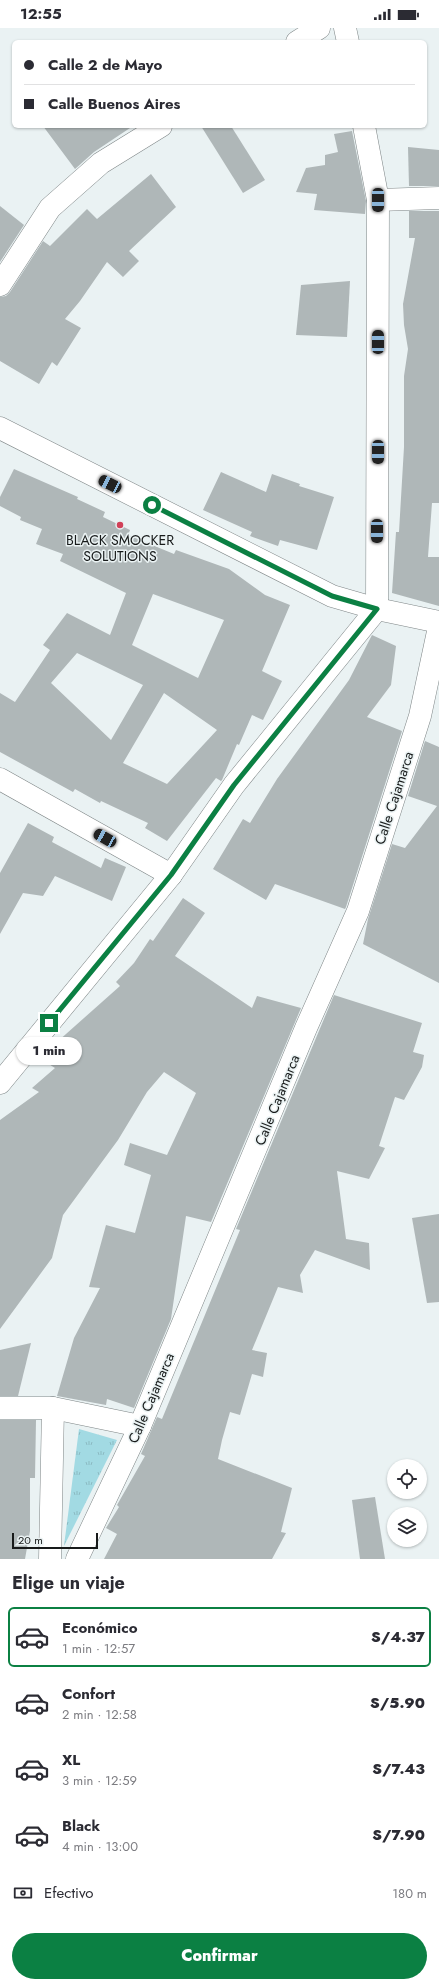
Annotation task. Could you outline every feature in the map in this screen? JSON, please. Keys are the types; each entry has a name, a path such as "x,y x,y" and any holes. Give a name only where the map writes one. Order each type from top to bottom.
{"street":[{"path":"300,40 319,28"},
{"path":"345,28 348,40"},
{"path":"0,285 50,208 101,163 158,128"},
{"path":"3,1074 171,875 234,785 377,609 378,200 364,128"},
{"path":"378,200 439,198"},
{"path":"0,428 332,596 377,609 439,622"},
{"name":"Calle Cajamarca","path":"77,1559 140,1426 306,1028 358,911 420,716 439,627"},
{"path":"0,779 171,875"},
{"path":"0,1408 53,1408 140,1426"},
{"path":"50,1559 53,1408"}],"green space":[{"path":"79,1429 117,1440 64,1546"}],"building":[{"path":"44,128 130,128 94,152 75,169"},
{"path":"202,128 232,128 265,180 243,193"},
{"path":"352,131 366,201 365,214 314,210 317,194 296,192 306,168 325,165 325,155 338,152 334,134"},
{"path":"408,147 439,150 439,186 409,186"},
{"path":"151,174 176,207 129,251 139,261 123,277 107,262 80,301 65,319 81,328 57,366 52,362 39,384 0,361 0,297 6,296 10,292 43,241 50,246 87,209 97,219"},
{"path":"0,206 24,225 0,262"},
{"path":"409,211 439,211 439,503 432,503 428,557 439,557 439,606 392,593 396,532 399,532 404,447 404,376 408,349 404,325 403,304 415,238 409,238"},
{"path":"350,281 347,337 296,335 301,285"},
{"path":"14,469 78,497 77,499 105,512 103,517 130,530 128,535 174,554 176,550 229,569 265,595 290,605 262,671 282,681 263,720 252,715 239,745 237,744 222,780 221,781 216,778 167,841 145,828 148,823 101,801 100,803 75,789 73,792 0,752 0,693 15,702 50,650 43,645 67,613 110,635 126,593 60,561 63,554 36,544 42,529 20,520 21,517 0,506 0,497","holes":["153,594 224,620 198,678 132,645","77,653 143,685 111,740 51,683","164,693 217,730 167,784 123,763"]},
{"path":"221,472 266,492 272,474 300,484 299,486 334,497 317,550 280,540 278,546 250,536 252,532 203,510"},
{"path":"372,635 396,646 391,685 367,717 402,731 346,907 345,909 275,884 266,900 213,869 243,819 250,823 277,779 349,680"},
{"path":"425,741 439,747 439,983 363,944 368,919 392,844 405,848 437,806 408,796"},
{"path":"28,823 54,837 52,842 101,868 105,858 126,867 112,901 55,876 43,896 23,893 0,934 0,873"},
{"path":"183,898 205,913 175,956 252,1008 257,996 301,1008 211,1222 186,1216 171,1319 134,1408 107,1399 106,1405 57,1396 74,1338 100,1288 89,1287 106,1225 135,1233 151,1175 124,1165 130,1143 167,1155 196,1093 164,1072 147,1092 118,1140 63,1215 52,1258 0,1329 0,1120 39,1092 32,1088 55,1068 44,1061 57,1042 120,986 116,982 134,963 150,939 153,941"},
{"path":"334,995 422,1023 413,1052 424,1055 422,1067 404,1100 395,1097 379,1146 385,1148 369,1179 337,1171 346,1239 369,1243 370,1270 315,1250 300,1275 303,1293 278,1287 252,1350 267,1353 263,1377 252,1374 240,1415 230,1412 218,1459 292,1488 281,1532 286,1533 272,1559 104,1559 117,1534 106,1528 119,1507 117,1505 145,1456 141,1454 157,1417 162,1419 240,1230 236,1229"},
{"path":"439,1214 439,1302 427,1303 412,1218"},
{"path":"31,1343 18,1396 0,1396 0,1350"},
{"path":"0,1420 36,1420 35,1478 30,1478 30,1531 25,1559 0,1559"},
{"path":"375,1497 385,1559 360,1559 352,1500"}],"place":[{"name":"BLACK SMOCKER SOLUTIONS","path":"120,525"}],"route":[{"path":"49,1023 171,875 234,785 377,609 332,596 152,505"}]}
